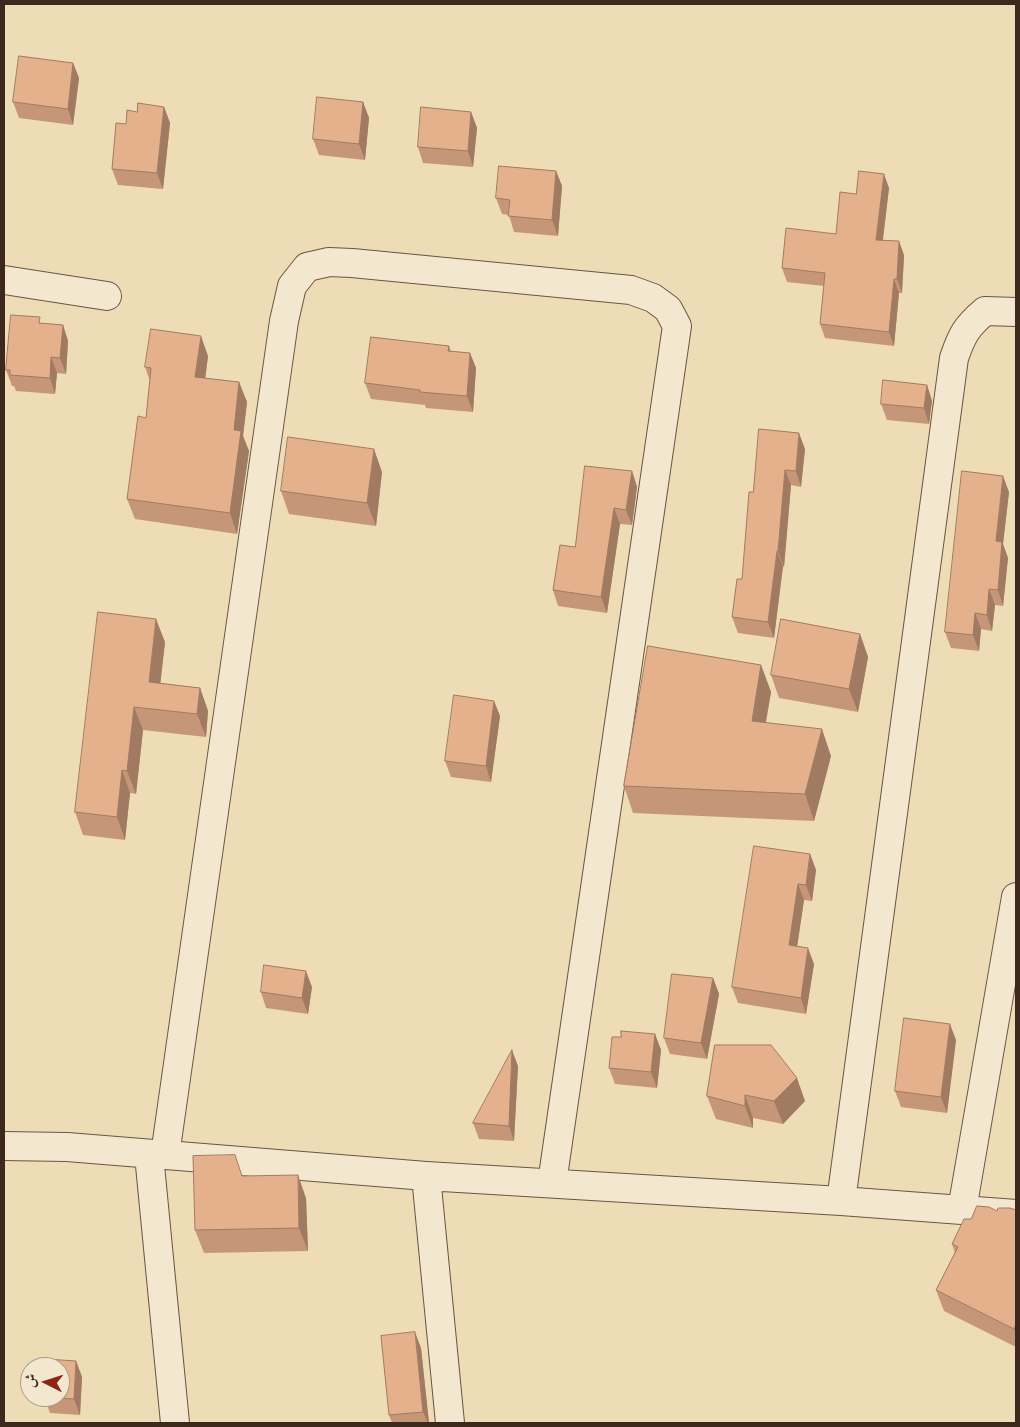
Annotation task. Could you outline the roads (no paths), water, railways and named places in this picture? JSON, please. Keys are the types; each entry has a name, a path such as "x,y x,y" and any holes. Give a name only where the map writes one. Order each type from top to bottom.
{"street":[{"path":"175,1423 157,1155 284,321 292,286 308,267 329,262 352,263 631,290 653,298 668,309 677,326 552,1183"},
{"path":"4,280 107,296"},
{"path":"841,1201 952,372 961,337 972,322 985,311 1016,312"},
{"path":"962,1210 1016,897"},
{"path":"4,1146 68,1147 426,1176 841,1201 1016,1214"},
{"path":"426,1176 450,1423"}]}
